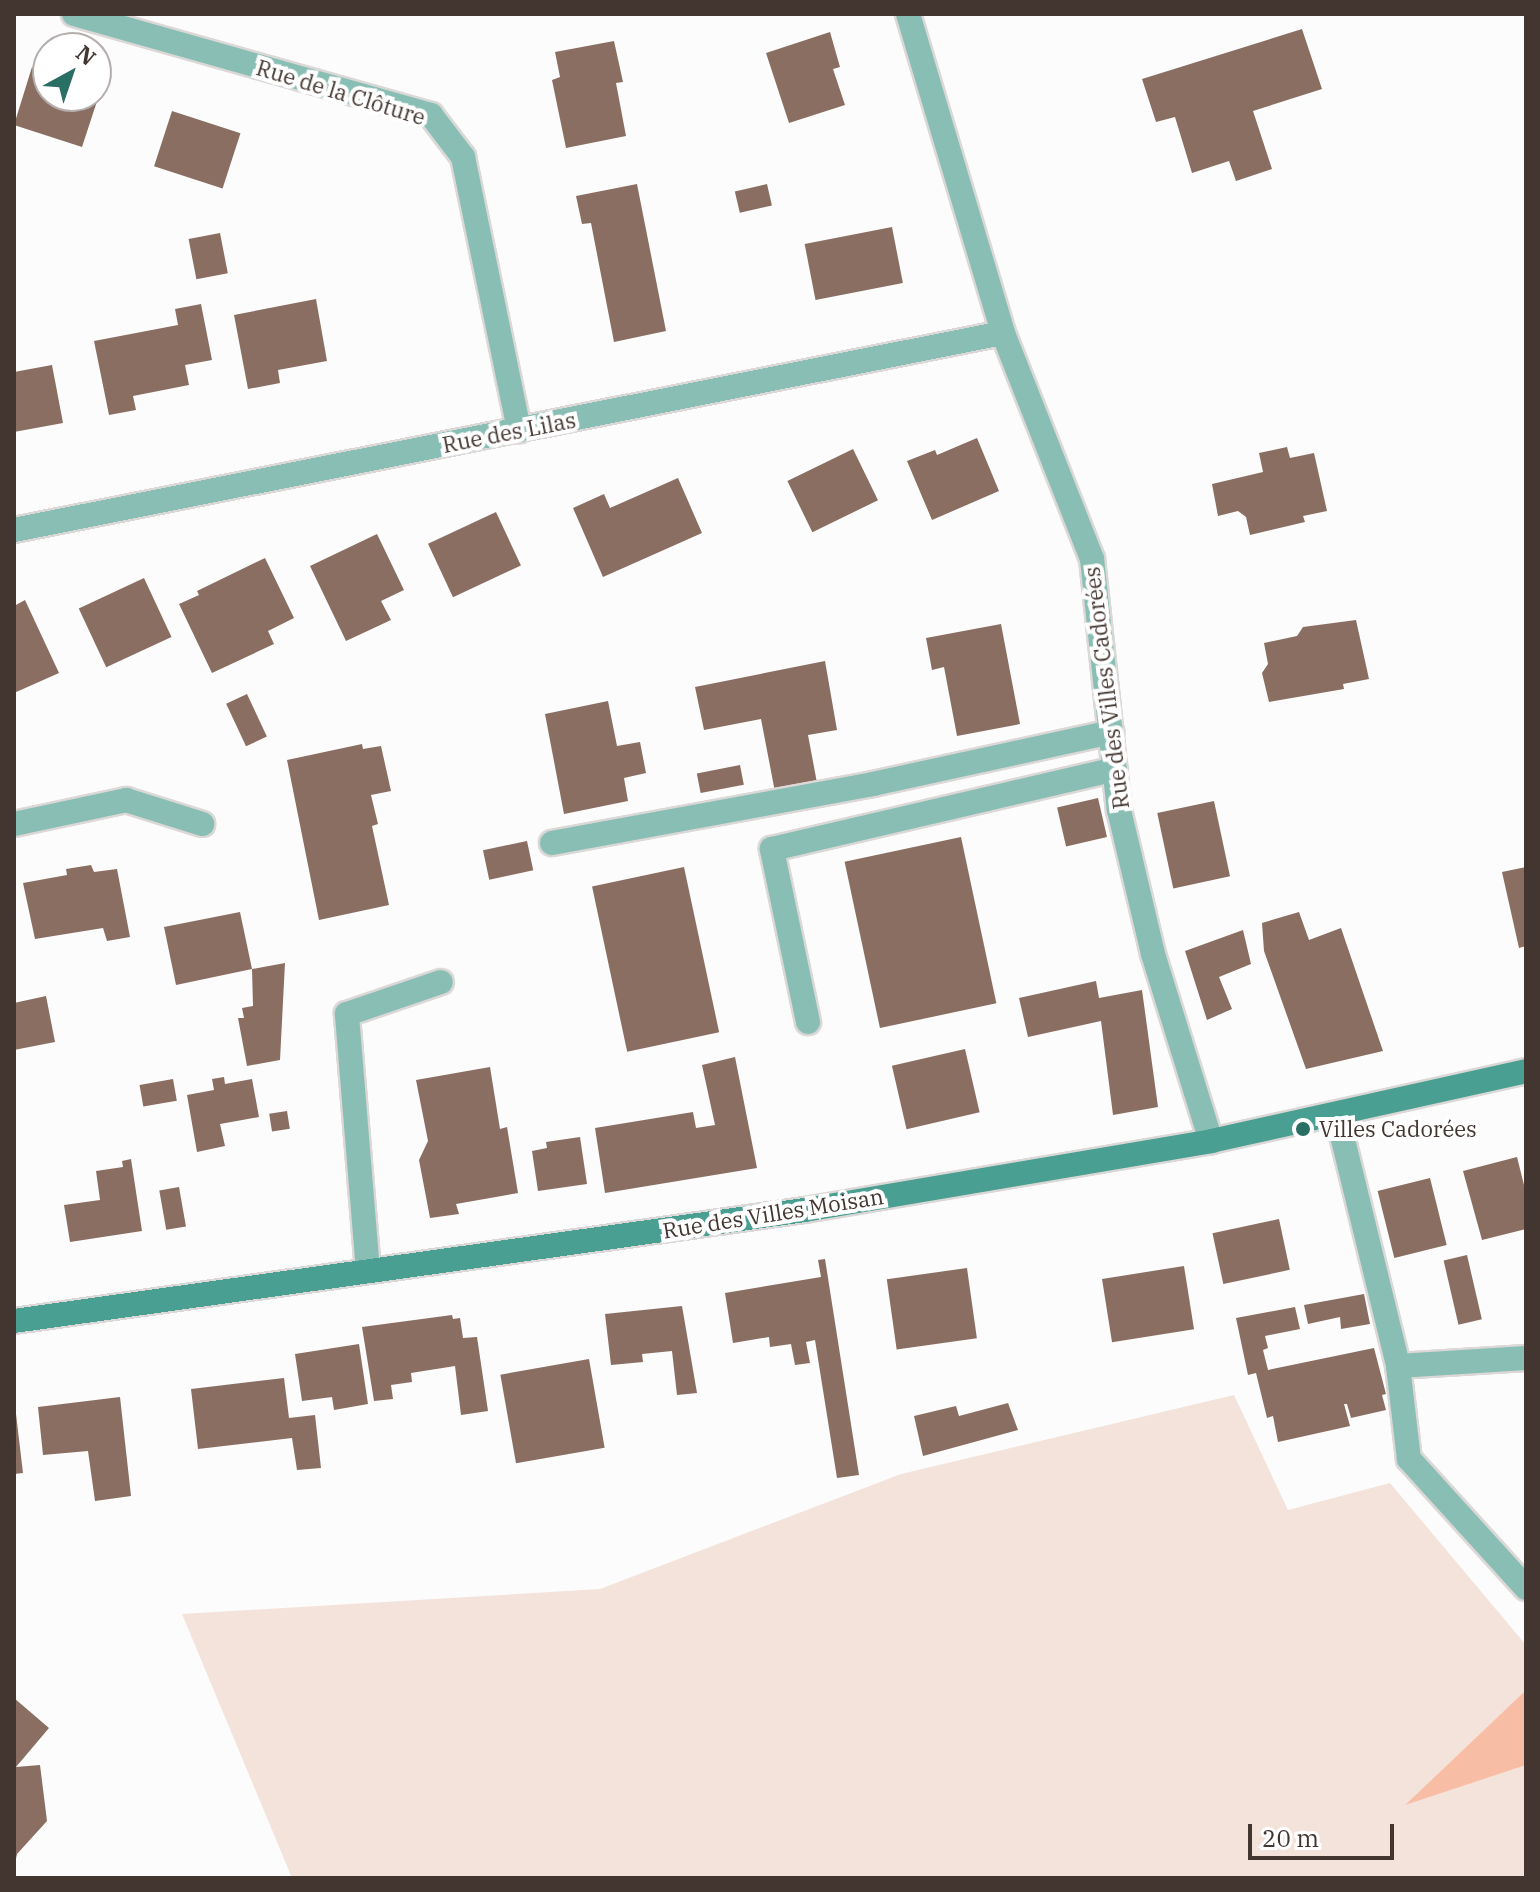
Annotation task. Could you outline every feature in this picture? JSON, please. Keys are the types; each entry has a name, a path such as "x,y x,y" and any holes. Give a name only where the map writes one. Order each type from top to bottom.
{"main road":[{"name":"Rue des Villes Moisan","path":"14,1321 805,1210 1211,1141 1526,1071"}],"street":[{"name":"Rue de la Clôture","path":"74,14 431,115 463,157 519,430"},
{"name":"Rue des Villes Cadorées","path":"908,14 1003,333 1092,559 1119,810 1153,954 1211,1141"},
{"name":"Rue des Lilas","path":"14,530 1003,333"},
{"path":"552,843 873,784 1111,732"},
{"path":"808,1022 772,849 1115,769"},
{"path":"14,824 126,800 202,824"},
{"path":"368,1271 347,1014 441,982"},
{"path":"1337,1115 1398,1366 1409,1459 1526,1588"},
{"path":"1398,1366 1526,1358"}],"shaded area":[{"path":"1234,1395 1288,1510 1390,1483 1526,1645 1526,1690 1407,1803 1526,1765 1526,1878 292,1878 182,1614 600,1589 901,1474"},
{"path":"1526,1690 1526,1765 1405,1805"}],"building":[{"path":"1302,29 1322,89 1253,111 1272,169 1236,181 1229,161 1192,173 1175,117 1156,122 1142,79"},
{"path":"830,32 840,67 833,69 845,105 789,123 766,53"},
{"path":"614,41 623,82 616,83 626,136 566,148 552,80 560,77 555,52"},
{"path":"32,67 32,112 93,112 82,147 14,125"},
{"path":"172,111 240,133 223,188 154,166"},
{"path":"637,184 666,331 614,342 591,223 582,224 576,196"},
{"path":"767,184 772,205 740,213 735,191"},
{"path":"892,227 903,283 816,300 805,244"},
{"path":"220,233 228,273 196,279 189,239"},
{"path":"316,299 327,361 278,370 280,383 248,389 234,315"},
{"path":"201,304 212,360 185,365 189,385 133,396 136,410 109,415 94,341 178,325 175,309"},
{"path":"52,365 63,423 14,432 14,372"},
{"path":"977,438 999,491 932,520 907,461 935,450 937,455"},
{"path":"1287,447 1290,458 1314,453 1327,511 1303,516 1305,522 1250,535 1246,517 1238,511 1218,516 1212,484 1263,472 1259,453"},
{"path":"853,449 878,500 812,532 787,481"},
{"path":"678,478 702,533 603,577 573,508 604,494 610,508"},
{"path":"496,512 521,565 453,597 428,544"},
{"path":"377,534 404,590 381,601 391,620 346,641 310,566"},
{"path":"265,558 294,618 268,631 274,644 212,673 179,604 199,595 197,591"},
{"path":"144,578 171,637 106,667 79,608"},
{"path":"25,600 59,673 14,693 14,606"},
{"path":"1356,620 1369,679 1343,684 1344,689 1269,702 1262,673 1268,664 1264,643 1297,636 1303,627"},
{"path":"1001,624 1020,724 957,736 944,667 932,670 926,638"},
{"path":"825,661 837,730 808,735 817,783 775,792 761,719 704,730 695,687"},
{"path":"247,694 267,737 246,746 226,704"},
{"path":"608,701 617,746 640,742 646,773 624,778 628,801 564,814 545,714"},
{"path":"362,744 363,749 381,746 391,791 371,795 378,824 372,826 389,905 319,920 287,760"},
{"path":"740,765 744,785 701,793 697,773"},
{"path":"1098,798 1107,837 1066,846 1057,807"},
{"path":"1214,801 1230,876 1173,888 1157,813"},
{"path":"961,837 996,1003 880,1028 845,862"},
{"path":"527,841 533,870 489,880 483,850"},
{"path":"91,865 94,872 117,869 130,937 107,941 103,928 35,939 23,883 67,875 66,869"},
{"path":"684,867 719,1032 627,1052 592,887"},
{"path":"1526,867 1526,946 1519,948 1502,872"},
{"path":"240,912 252,969 176,985 164,927"},
{"path":"1299,912 1309,940 1341,928 1383,1051 1306,1069 1264,951 1262,923"},
{"path":"1243,930 1251,964 1219,977 1232,1009 1207,1020 1185,951"},
{"path":"285,963 280,1060 247,1066 238,1018 244,1018 242,1008 253,1006 252,969"},
{"path":"1096,981 1099,998 1142,990 1158,1107 1113,1115 1101,1021 1028,1037 1019,998"},
{"path":"46,996 55,1042 14,1050 14,1003"},
{"path":"965,1049 980,1112 907,1129 892,1066"},
{"path":"735,1057 757,1168 605,1193 595,1128 693,1112 696,1128 715,1125 702,1065"},
{"path":"490,1067 500,1129 507,1127 518,1193 456,1204 459,1214 430,1218 419,1160 428,1141 416,1080"},
{"path":"224,1077 225,1084 252,1079 259,1117 220,1124 225,1146 197,1152 187,1095 214,1090 212,1079"},
{"path":"173,1079 177,1101 143,1107 140,1085"},
{"path":"287,1111 290,1129 272,1132 269,1114"},
{"path":"580,1137 587,1184 538,1191 532,1151 547,1148 546,1142"},
{"path":"1517,1157 1526,1193 1526,1229 1482,1240 1463,1171"},
{"path":"131,1159 142,1231 70,1242 64,1205 100,1200 96,1171 123,1167 122,1161"},
{"path":"1430,1178 1447,1245 1394,1258 1378,1191"},
{"path":"179,1187 186,1226 166,1230 159,1190"},
{"path":"1279,1219 1290,1270 1223,1284 1212,1233"},
{"path":"1467,1255 1482,1319 1458,1325 1444,1260"},
{"path":"825,1259 859,1475 837,1478 815,1340 806,1342 810,1363 795,1365 791,1344 770,1347 769,1337 733,1343 725,1293 821,1277 818,1260"},
{"path":"1184,1266 1194,1329 1112,1342 1102,1279"},
{"path":"967,1268 977,1338 897,1350 887,1279"},
{"path":"1364,1294 1370,1324 1341,1329 1340,1317 1308,1324 1304,1305"},
{"path":"682,1306 697,1393 677,1395 672,1351 642,1354 643,1362 611,1365 605,1314"},
{"path":"1295,1307 1300,1329 1265,1336 1268,1348 1263,1350 1268,1370 1374,1348 1386,1394 1382,1395 1386,1410 1351,1418 1347,1404 1344,1404 1350,1426 1278,1442 1273,1416 1267,1418 1256,1373 1248,1375 1236,1318"},
{"path":"452,1315 453,1319 460,1318 463,1338 477,1337 488,1411 461,1415 455,1366 411,1373 412,1382 391,1385 393,1399 374,1401 362,1327"},
{"path":"359,1344 368,1404 334,1410 332,1397 302,1401 295,1354"},
{"path":"589,1359 605,1448 516,1463 500,1375"},
{"path":"284,1378 289,1418 315,1415 321,1468 297,1470 292,1438 198,1449 191,1389"},
{"path":"14,1397 23,1473 14,1474"},
{"path":"120,1397 131,1496 95,1501 88,1451 43,1455 38,1407"},
{"path":"1008,1403 1018,1430 923,1456 914,1416 956,1406 959,1416"},
{"path":"14,1698 49,1728 16,1767 40,1765 47,1821 17,1854 14,1868"}],"place":[{"name":"Villes Cadorées","path":"1303,1129"}]}
